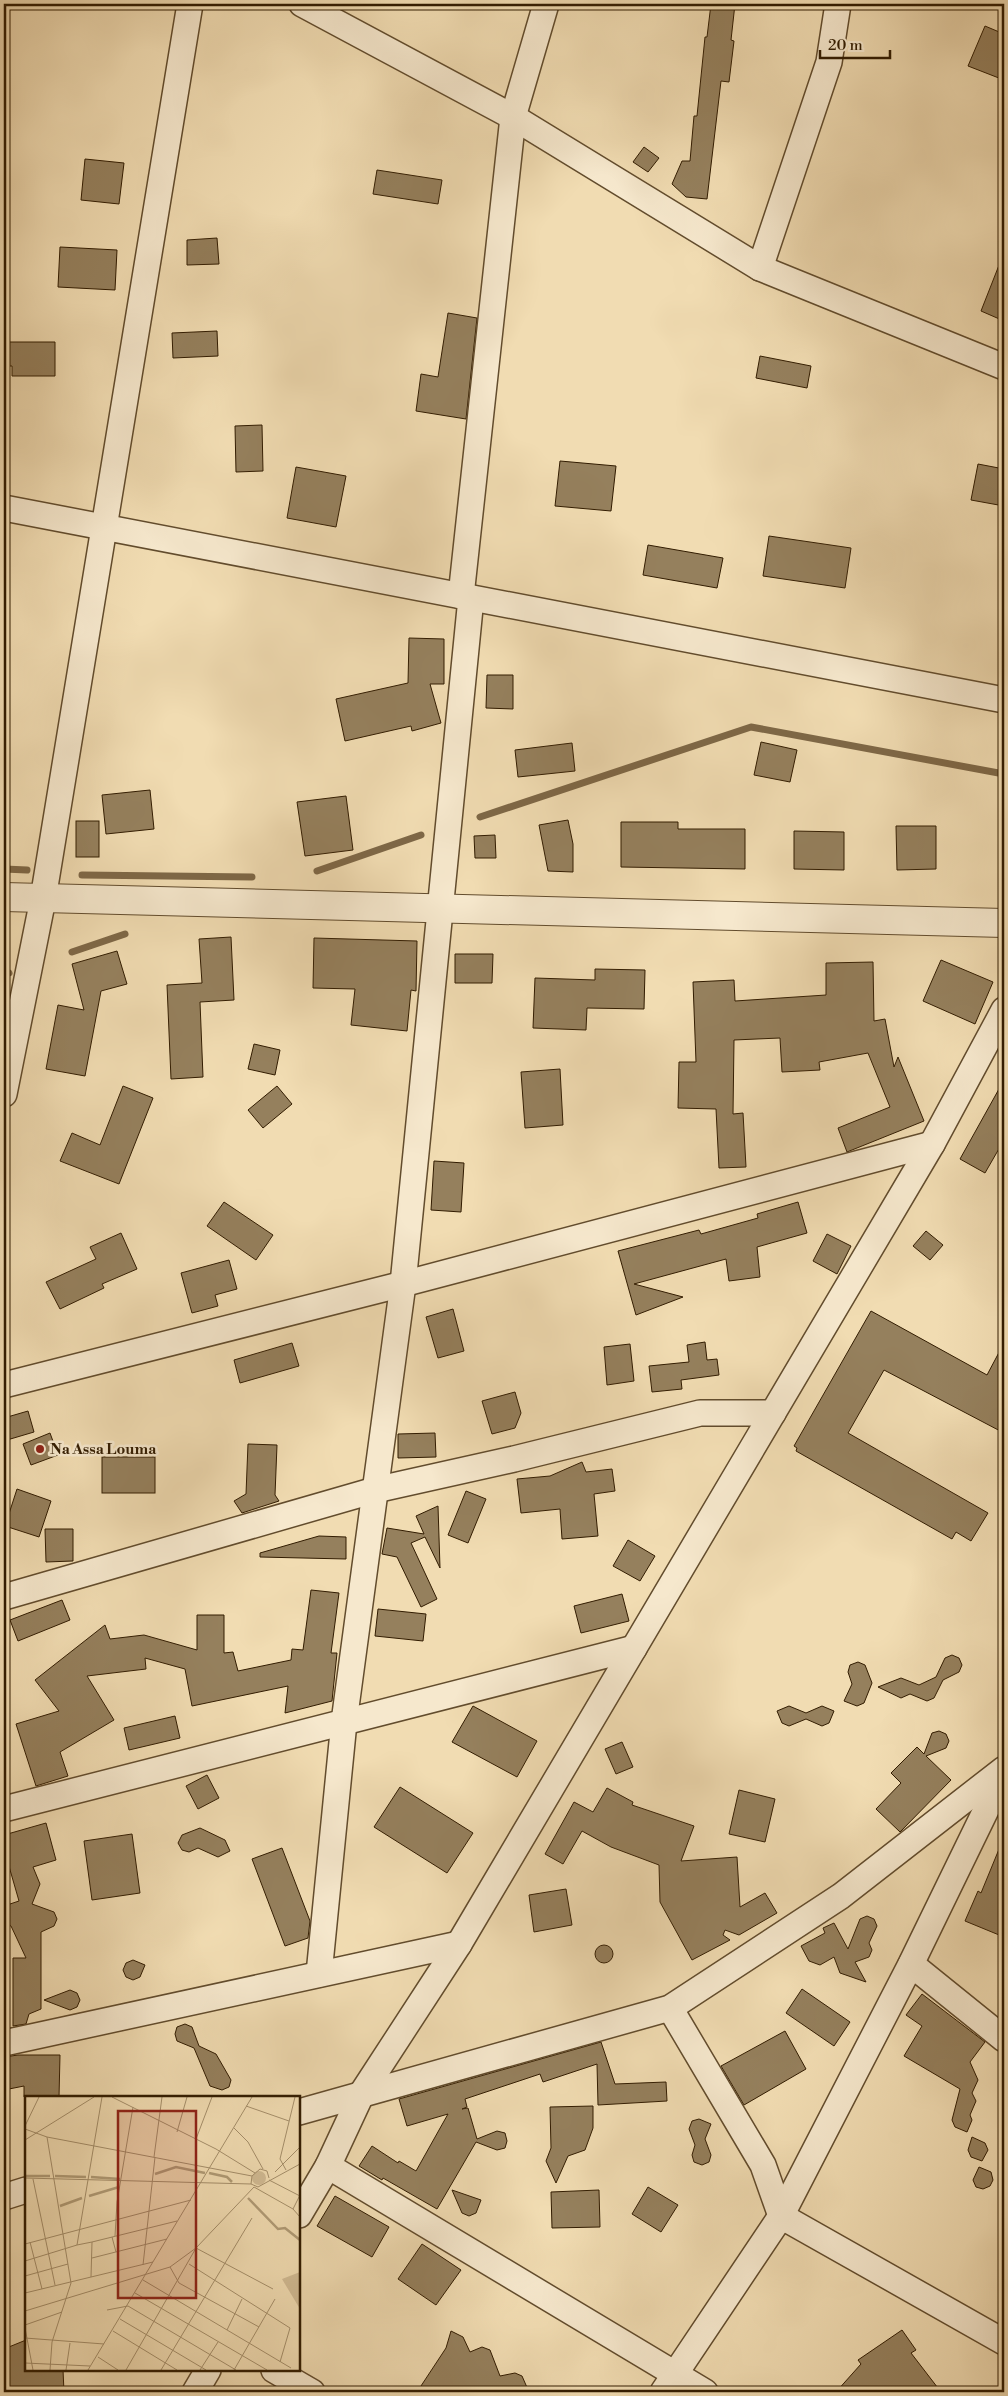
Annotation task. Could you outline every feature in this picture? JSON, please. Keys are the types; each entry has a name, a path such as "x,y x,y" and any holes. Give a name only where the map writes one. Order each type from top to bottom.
{"street":[{"path":"4,1094 43,898 190,4"},
{"path":"302,4 513,118 760,268 1004,367"},
{"path":"319,1974 344,1722 403,1284 440,909 466,597 513,118 546,4"},
{"path":"760,268 829,62 838,4"},
{"path":"4,508 1004,700"},
{"path":"4,897 1004,923"},
{"path":"300,2213 328,2166 362,2093 459,1944 932,1144 1004,1010"},
{"path":"4,1385 403,1284 932,1144"},
{"path":"4,1597 375,1490 514,1459 700,1413 773,1413"},
{"path":"4,1810 634,1648"},
{"path":"300,2112 670,2008 841,1896 1004,1768"},
{"path":"668,2383 781,2216 911,1964 1004,1773"},
{"path":"4,2043 459,1944"},
{"path":"911,1964 1004,2039"},
{"path":"670,2008 763,2166 781,2216 1004,2342"},
{"path":"328,2166 668,2383 705,2392"},
{"path":"4,2197 25,2190"},
{"path":"194,2392 207,2371"},
{"path":"276,2371 312,2392"}],"building":[{"path":"711,4 735,4 731,40 734,41 729,82 721,81 707,199 686,197 672,184 682,161 690,161 694,116 697,116 705,37 707,37"},
{"path":"985,26 1004,34 1004,80 968,66"},
{"path":"644,147 659,158 648,172 633,162"},
{"path":"85,159 124,163 119,204 81,200"},
{"path":"377,170 442,180 438,204 373,194"},
{"path":"217,238 219,264 187,265 187,240"},
{"path":"60,247 117,250 115,290 58,287"},
{"path":"1004,255 1004,321 981,311"},
{"path":"448,313 477,318 466,419 416,411 421,374 438,377"},
{"path":"217,331 218,356 173,358 172,333"},
{"path":"4,342 55,342 55,376 12,376 12,366 4,366"},
{"path":"760,356 811,366 807,388 756,378"},
{"path":"262,425 263,471 236,472 235,426"},
{"path":"560,461 616,466 611,511 555,506"},
{"path":"978,464 1004,469 1004,506 971,500"},
{"path":"296,467 346,476 336,527 287,518"},
{"path":"769,536 851,548 845,588 763,576"},
{"path":"648,545 723,558 717,588 643,575"},
{"path":"409,638 444,639 444,684 430,684 441,723 412,731 411,726 345,741 336,699 408,683"},
{"path":"487,675 513,675 513,709 486,708"},
{"path":"761,742 797,750 790,782 754,775"},
{"path":"572,743 575,771 518,777 515,750"},
{"path":"150,790 154,829 106,834 102,795"},
{"path":"346,796 353,850 305,856 297,802"},
{"path":"568,820 573,844 573,872 548,871 539,825"},
{"path":"76,821 99,821 99,857 76,857"},
{"path":"621,822 678,822 678,829 745,829 745,869 621,867"},
{"path":"896,826 936,826 936,869 897,870"},
{"path":"794,831 844,832 844,870 794,869"},
{"path":"495,835 496,858 475,858 474,836"},
{"path":"231,937 234,1000 200,1002 203,1077 171,1079 167,985 202,983 199,939"},
{"path":"314,938 417,941 416,991 411,990 407,1031 351,1025 355,989 313,988"},
{"path":"117,951 127,984 101,991 85,1076 46,1069 58,1005 84,1010 72,964"},
{"path":"455,954 493,954 492,983 455,983"},
{"path":"941,960 993,982 975,1024 923,1001"},
{"path":"873,962 874,1021 885,1019 894,1067 898,1057 924,1121 847,1152 838,1128 890,1107 868,1053 819,1062 820,1070 782,1072 780,1038 734,1040 733,1114 743,1113 746,1167 719,1168 716,1109 678,1108 679,1062 696,1062 693,982 734,980 735,1001 826,995 826,963"},
{"path":"595,969 645,970 644,1009 587,1008 586,1030 533,1028 535,978 595,980"},
{"path":"254,1044 280,1050 275,1075 248,1069"},
{"path":"560,1069 563,1125 525,1128 521,1072"},
{"path":"1004,1080 1004,1140 985,1173 960,1159"},
{"path":"123,1086 153,1098 119,1184 60,1161 72,1133 100,1145"},
{"path":"277,1086 292,1104 263,1128 248,1110"},
{"path":"434,1161 464,1163 461,1212 431,1210"},
{"path":"224,1202 273,1235 256,1260 207,1226"},
{"path":"798,1202 807,1233 757,1247 760,1277 729,1281 726,1259 634,1284 683,1297 636,1315 618,1251 699,1230 701,1234 758,1218 757,1214"},
{"path":"926,1231 943,1245 930,1260 913,1246"},
{"path":"121,1233 137,1269 102,1284 104,1288 60,1309 46,1282 96,1259 90,1247"},
{"path":"827,1234 851,1246 837,1274 813,1261"},
{"path":"229,1260 237,1289 215,1295 218,1306 192,1313 181,1273"},
{"path":"453,1309 464,1351 438,1358 426,1317"},
{"path":"871,1311 987,1375 1004,1343 1004,1433 884,1370 848,1433 988,1513 971,1541 956,1532 952,1539 796,1451 797,1448 794,1446"},
{"path":"705,1342 707,1360 717,1359 719,1375 681,1380 682,1389 652,1392 649,1366 689,1362 687,1345"},
{"path":"292,1343 299,1366 240,1383 234,1360"},
{"path":"630,1344 634,1381 607,1385 604,1347"},
{"path":"515,1392 521,1413 515,1428 492,1434 482,1401"},
{"path":"28,1411 34,1432 7,1440 4,1418"},
{"name":"Na Assa Louma","path":"50,1433 58,1455 31,1465 23,1444"},
{"path":"435,1433 436,1457 398,1458 398,1434"},
{"path":"248,1444 277,1445 275,1495 279,1501 242,1513 234,1501 246,1494"},
{"path":"102,1457 155,1457 155,1493 102,1493"},
{"path":"582,1462 586,1472 612,1469 615,1491 594,1494 598,1536 562,1539 560,1509 521,1513 517,1479 550,1476"},
{"path":"17,1489 51,1501 39,1537 5,1526"},
{"path":"466,1491 486,1499 468,1543 448,1535"},
{"path":"438,1506 440,1568 425,1537 411,1543 437,1599 421,1607 397,1557 382,1554 387,1528 424,1534 416,1516"},
{"path":"45,1529 73,1529 73,1561 46,1562"},
{"path":"319,1536 346,1537 346,1559 260,1557 260,1553"},
{"path":"628,1540 655,1556 640,1581 613,1566"},
{"path":"311,1590 339,1593 331,1653 337,1653 332,1701 285,1713 288,1686 192,1706 185,1669 145,1658 146,1669 87,1676 114,1720 60,1752 68,1776 36,1786 16,1724 59,1711 35,1680 105,1625 110,1639 144,1635 197,1650 197,1615 224,1615 224,1653 233,1652 238,1671 291,1660 292,1649 303,1650"},
{"path":"622,1594 629,1621 581,1633 574,1606"},
{"path":"62,1600 70,1620 18,1641 10,1620"},
{"path":"378,1609 426,1614 423,1641 375,1636"},
{"path":"952,1655 959,1658 962,1665 959,1672 943,1680 934,1698 927,1701 910,1694 901,1698 878,1687 901,1678 919,1685 936,1677 945,1658"},
{"path":"858,1662 865,1665 872,1683 864,1703 857,1706 844,1701 852,1684 848,1672 850,1665"},
{"path":"473,1706 537,1741 517,1777 452,1742"},
{"path":"789,1706 806,1713 822,1706 834,1711 829,1723 822,1726 806,1719 789,1726 782,1723 777,1711"},
{"path":"175,1716 180,1738 129,1750 124,1728"},
{"path":"939,1731 946,1734 949,1741 946,1748 926,1756 951,1780 900,1832 876,1809 901,1783 891,1773 917,1747 924,1754 932,1733"},
{"path":"622,1742 633,1767 616,1774 605,1749"},
{"path":"207,1775 219,1798 198,1809 186,1786"},
{"path":"400,1787 473,1833 447,1873 374,1827"},
{"path":"607,1788 633,1802 632,1805 694,1826 681,1861 737,1857 740,1907 765,1893 777,1913 739,1935 725,1930 723,1935 730,1940 692,1960 660,1902 659,1865 611,1847 582,1831 563,1864 545,1854 574,1802 593,1812"},
{"path":"739,1790 775,1799 765,1842 729,1834"},
{"path":"46,1823 56,1860 33,1867 40,1884 32,1904 54,1912 57,1919 54,1926 41,1932 41,2009 29,2014 26,2024 13,2026 13,1958 26,1958 11,1926 4,1923 4,1906 19,1901 4,1849 4,1835"},
{"path":"200,1828 225,1840 230,1851 218,1857 198,1848 189,1852 182,1850 178,1843 182,1835"},
{"path":"132,1834 140,1893 92,1900 84,1841"},
{"path":"1004,1837 1004,1937 965,1921 978,1891 981,1893"},
{"path":"282,1848 310,1921 308,1938 285,1946 252,1859"},
{"path":"566,1889 572,1925 534,1932 529,1895"},
{"path":"867,1916 874,1919 877,1926 869,1943 872,1950 869,1957 855,1962 866,1982 840,1973 834,1957 820,1965 809,1961 801,1946 825,1933 823,1928 834,1923 848,1949 860,1919"},
{"path":"600,1945 608,1945 613,1950 611,1961 600,1963 595,1958 595,1950"},
{"path":"133,1960 145,1965 140,1977 133,1980 126,1977 123,1970 126,1963"},
{"path":"802,1989 850,2022 834,2046 786,2013"},
{"path":"70,1990 77,1993 80,2000 77,2007 70,2010 44,2000"},
{"path":"922,1994 985,2042 970,2062 978,2080 972,2093 976,2101 970,2115 972,2120 967,2132 955,2127 952,2120 960,2089 904,2056 922,2026 906,2015"},
{"path":"185,2024 192,2027 199,2046 216,2054 231,2080 229,2087 222,2090 210,2086 194,2048 177,2041 175,2034 177,2027"},
{"path":"785,2031 806,2069 744,2105 721,2066"},
{"path":"601,2042 615,2084 666,2082 667,2101 598,2105 597,2064 543,2082 540,2074 465,2099 467,2107 462,2109 468,2108 477,2139 497,2131 505,2133 507,2141 505,2148 497,2150 476,2142 437,2209 359,2166 372,2146 398,2163 399,2161 416,2171 448,2114 407,2126 399,2099"},
{"path":"60,2055 59,2096 24,2097 24,2086 4,2090 4,2057"},
{"path":"593,2106 593,2128 585,2150 568,2156 556,2183 546,2161 551,2148 550,2107"},
{"path":"699,2119 711,2124 705,2139 711,2155 709,2162 702,2165 694,2162 692,2155 695,2145 689,2129 692,2121"},
{"path":"972,2137 985,2143 988,2150 982,2161 971,2157 968,2150"},
{"path":"979,2167 991,2172 993,2180 990,2186 983,2189 976,2187 973,2180"},
{"path":"648,2187 678,2205 661,2232 632,2214"},
{"path":"452,2190 481,2200 476,2213 469,2216 462,2213"},
{"path":"599,2190 600,2227 552,2228 551,2192"},
{"path":"335,2196 389,2227 372,2257 317,2226"},
{"path":"422,2244 461,2270 436,2305 398,2279"},
{"path":"902,2330 916,2350 911,2353 941,2392 836,2392 861,2364 858,2360"},
{"path":"451,2331 463,2337 470,2352 482,2347 490,2350 500,2376 515,2373 522,2376 529,2392 417,2392 446,2348"},
{"path":"25,2340 25,2371 63,2371 64,2392 4,2392 4,2349"}],"waterway":[{"path":"480,817 751,727 1004,774"},
{"path":"317,871 421,835"},
{"path":"4,869 27,870"},
{"path":"82,875 252,877"},
{"path":"72,952 125,934"},
{"path":"4,975 9,973"}],"place":[{"name":"Na Assa Louma","path":"40,1449"}]}
